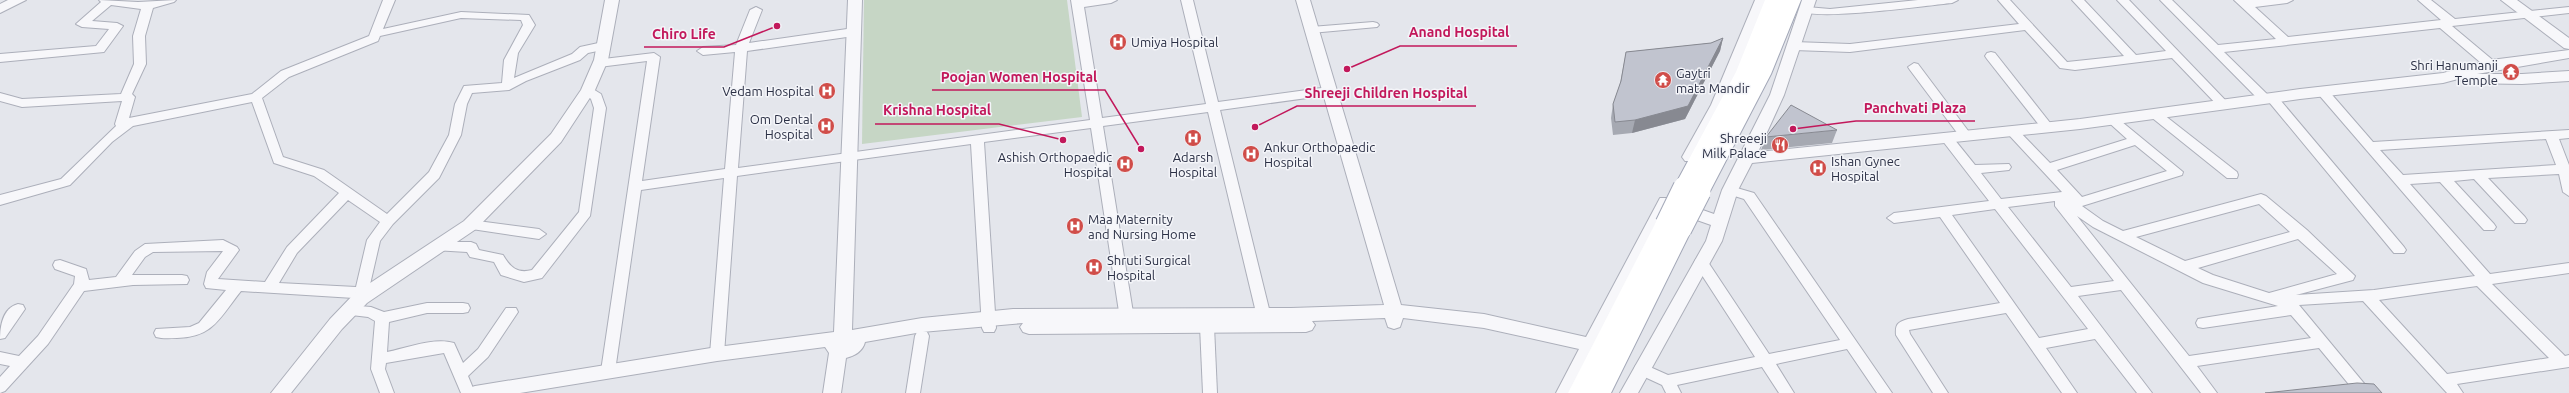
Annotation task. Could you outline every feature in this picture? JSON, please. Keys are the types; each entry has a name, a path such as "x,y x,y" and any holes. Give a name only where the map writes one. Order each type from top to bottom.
{"main road":[{"path":"1692,190 1727,108 1767,22 1774,0"},
{"path":"1580,393 1671,219 1742,114 1784,23 1802,3"},
{"path":"1600,393 1671,219"}],"street":[{"path":"0,9 19,0"},
{"path":"0,58 100,49 117,26 82,24 107,0 128,6 170,0"},
{"path":"0,97 22,103 129,96 121,124 256,97 285,74 374,38 389,0"},
{"path":"280,393 361,296 439,247 470,225 556,138 588,90 599,63 612,0"},
{"path":"842,393 855,0"},
{"path":"1111,0 1078,2 1128,322"},
{"path":"1187,0 1211,105 1265,321"},
{"path":"1302,0 1394,316"},
{"path":"1565,393 1588,350 1671,219 1762,0"},
{"path":"1629,393 1641,369 1714,241 1730,190 1764,125 1794,46 1802,3 1830,12 1952,0"},
{"path":"2004,0 2064,65 2075,66 2174,54"},
{"path":"2078,0 2133,59"},
{"path":"2123,0 2224,105"},
{"path":"2166,0 2268,99 2400,250"},
{"path":"2243,2 2287,0"},
{"path":"2424,0 2491,66"},
{"path":"2508,0 2569,45"},
{"path":"2243,2 2285,41"},
{"path":"125,97 140,64 141,55 139,36 148,4"},
{"path":"717,354 742,48 756,10"},
{"path":"2215,49 2569,10"},
{"path":"375,34 461,15 525,17 529,25 511,53 507,70 508,84"},
{"path":"1311,30 1373,25"},
{"path":"1794,46 1850,48 2028,26"},
{"path":"703,51 742,48 854,32"},
{"path":"361,296 374,240 388,221 434,175 455,135 461,104 468,89 505,86 576,57 584,50 603,46"},
{"path":"2443,78 2491,66 2569,54"},
{"path":"1990,56 2048,127"},
{"path":"599,63 654,57 608,371"},
{"path":"1914,66 1965,135"},
{"path":"1747,158 2112,120 2323,92 2443,78 2522,79 2569,76"},
{"path":"439,247 471,246 474,254 498,258 506,271 524,277 537,274 585,213 600,108 597,97 588,90"},
{"path":"635,186 1211,105 1329,91"},
{"path":"2323,92 2400,180 2483,280 2566,362"},
{"path":"256,97 278,160 319,173 388,221"},
{"path":"2155,114 2232,175"},
{"path":"2012,131 2079,202 2176,172 2112,120"},
{"path":"0,200 66,182 108,139 130,122"},
{"path":"2370,146 2569,134"},
{"path":"2551,135 2564,169 2569,192"},
{"path":"1946,137 2145,393"},
{"path":"977,138 989,323"},
{"path":"2047,169 2136,140"},
{"path":"1972,170 2005,167"},
{"path":"2400,180 2564,169"},
{"path":"2477,175 2520,220"},
{"path":"2443,177 2489,227"},
{"path":"1730,190 1750,196 1885,393"},
{"path":"269,288 292,250 348,192"},
{"path":"2056,196 2210,393"},
{"path":"1894,218 1942,210 2059,196 2098,224 2208,279 2290,304 2362,389"},
{"path":"2122,236 2255,199 2266,202 2348,276 2266,297"},
{"path":"1942,210 2070,393"},
{"path":"1671,219 1720,222"},
{"path":"470,225 539,234"},
{"path":"2183,267 2302,233"},
{"path":"120,281 140,254 150,247 223,245 232,250 209,281 216,285 361,296"},
{"path":"1702,263 1767,360 1787,393"},
{"path":"0,387 24,363 56,323 80,286 83,278 80,273 60,265"},
{"path":"2203,323 2290,304 2367,296 2569,268"},
{"path":"80,286 120,281 182,280"},
{"path":"2067,293 2125,284"},
{"path":"161,333 191,332 204,327 237,286"},
{"path":"2367,296 2456,393"},
{"path":"1941,393 1903,335 1902,327 1908,324 2010,307"},
{"path":"382,318 427,308 463,308"},
{"path":"0,334 18,309"},
{"path":"348,310 371,312 379,314 382,318 378,368 387,393"},
{"path":"460,375 483,353 511,312"},
{"path":"475,393 530,389 844,343 922,325 989,323 1265,321 1394,316 1588,350"},
{"path":"1128,322 1207,326 1265,321"},
{"path":"530,389 608,371 717,354 922,336 989,323"},
{"path":"1207,326 1210,393"},
{"path":"2036,344 2098,333"},
{"path":"913,393 922,336"},
{"path":"2186,362 2322,342"},
{"path":"832,393 844,343"},
{"path":"1641,369 1670,387 1767,360 1851,343"},
{"path":"378,360 445,346 452,351 468,393"},
{"path":"0,358 24,363"},
{"path":"2444,380 2566,362"},
{"path":"2343,387 2362,389"}],"green space":[{"path":"864,0 1067,0 1082,117 862,144"}],"building":[{"name":"Gaytri mata Mandir","path":"1723,38 1688,106 1635,120 1615,122 1613,104 1621,81 1626,52 1711,43"},
{"path":"1791,105 1837,130 1766,137"},
{"path":"2357,383 2374,384 2382,393 2265,393"}],"place":[{"name":"Chiro Life","path":"777,26"},
{"name":"Umiya Hospital","path":"1118,42"},
{"name":"Anand Hospital","path":"1347,69"},
{"name":"Shri Hanumanji Temple","path":"2511,72"},
{"name":"Gaytri mata Mandir","path":"1663,80"},
{"name":"Vedam Hospital","path":"827,91"},
{"name":"Om Dental Hospital","path":"826,126"},
{"name":"Shreeji Children Hospital","path":"1255,127"},
{"name":"Panchvati Plaza","path":"1793,129"},
{"name":"Adarsh Hospital","path":"1193,138"},
{"name":"Krishna Hospital","path":"1063,140"},
{"name":"Shreeeji Milk Palace","path":"1780,145"},
{"name":"Poojan Women Hospital","path":"1141,149"},
{"name":"Ankur Orthopaedic Hospital","path":"1251,154"},
{"name":"Ashish Orthopaedic Hospital","path":"1125,164"},
{"name":"Ishan Gynec Hospital","path":"1818,168"},
{"name":"Maa Maternity and Nursing Home","path":"1075,226"},
{"name":"Shruti Surgical Hospital","path":"1094,267"}]}
